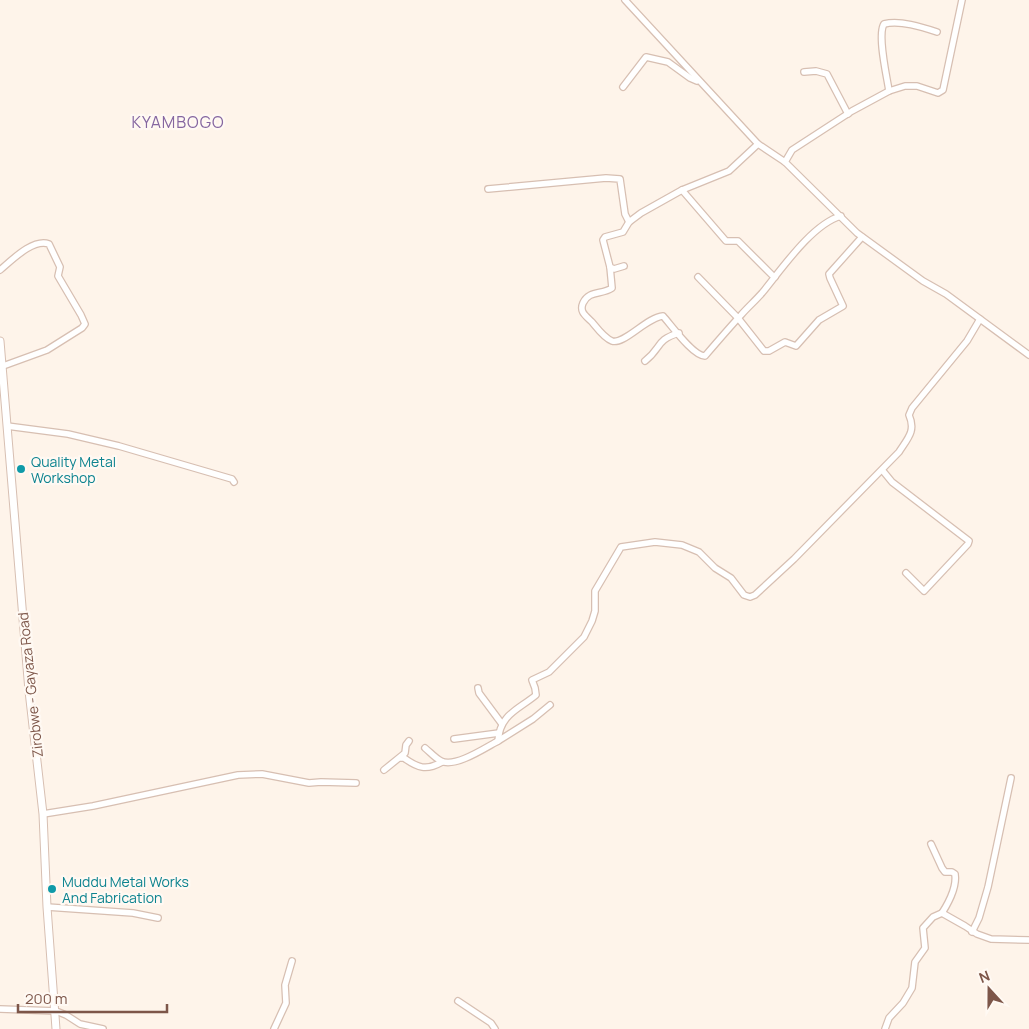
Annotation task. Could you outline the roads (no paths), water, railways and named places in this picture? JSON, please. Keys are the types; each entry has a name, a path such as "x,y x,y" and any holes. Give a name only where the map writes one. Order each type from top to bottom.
{"street":[{"path":"625,0 758,144 785,162 862,237 1029,355"},
{"path":"785,162 792,150 848,114 889,91 905,86 916,86 938,93 942,90 962,0"},
{"path":"889,91 882,38 882,27 884,24 906,24 937,32"},
{"path":"623,87 646,57 668,62 690,78 699,82"},
{"path":"804,72 816,71 827,74 848,114"},
{"path":"758,144 729,171 682,190 640,213 629,222 623,232 605,237 603,240 610,267 612,288 593,293 586,298 581,308 582,313 603,335 611,341 618,341 646,322 663,316 690,348 700,356 706,356 789,259 820,227 832,219 841,216"},
{"path":"488,188 606,178 620,179 625,214 629,222"},
{"path":"682,190 726,241 738,241 775,277"},
{"path":"698,277 738,318 764,352 785,342 796,346 819,320 842,306 829,274 862,237"},
{"path":"0,270 24,251 40,243 49,244 60,267 58,276 85,324 82,328 46,350 3,366"},
{"path":"610,267 624,266"},
{"path":"498,741 502,724 508,715 536,695 536,688 532,680 549,672 584,637 595,611 595,591 621,547 655,542 682,546 700,552 715,568 731,578 744,595 750,597 755,595 794,560 899,452 911,434 913,424 909,415 912,408 967,341 980,319"},
{"path":"645,361 650,358 662,340 679,333"},
{"name":"Zirobwe - Gayaza Road","path":"0,341 3,366 3,412 7,426 29,691 43,814 47,907 56,1029"},
{"path":"7,426 68,434 119,446 210,471 232,479 234,482"},
{"path":"882,471 892,482 969,541 924,591 906,573"},
{"path":"478,688 479,693 502,724"},
{"path":"401,758 415,766 424,768 442,762 460,761 498,741 533,719 550,705"},
{"path":"454,739 499,733"},
{"path":"384,770 401,758 409,741"},
{"path":"424,748 442,762"},
{"path":"43,814 93,806 238,775 262,774 309,783 356,783"},
{"path":"972,932 979,918 988,887 1011,778"},
{"path":"885,1029 889,1018 903,1003 912,988 915,962 925,948 922,928 933,918 942,914 948,904 956,881 956,874 945,872 942,868 931,844"},
{"path":"47,907 133,914 158,918"},
{"path":"942,914 965,926 972,932 991,939 1029,940"},
{"path":"274,1029 286,1003 285,985 292,961"},
{"path":"458,1001 491,1023 495,1029"},
{"path":"0,1009 56,1011 80,1024 103,1029"}],"place":[{"name":"Quality Metal Workshop","path":"21,469"},
{"name":"Muddu Metal Works And Fabrication","path":"52,889"}],"district":[{"name":"KYAMBOGO","path":"178,122"}]}
